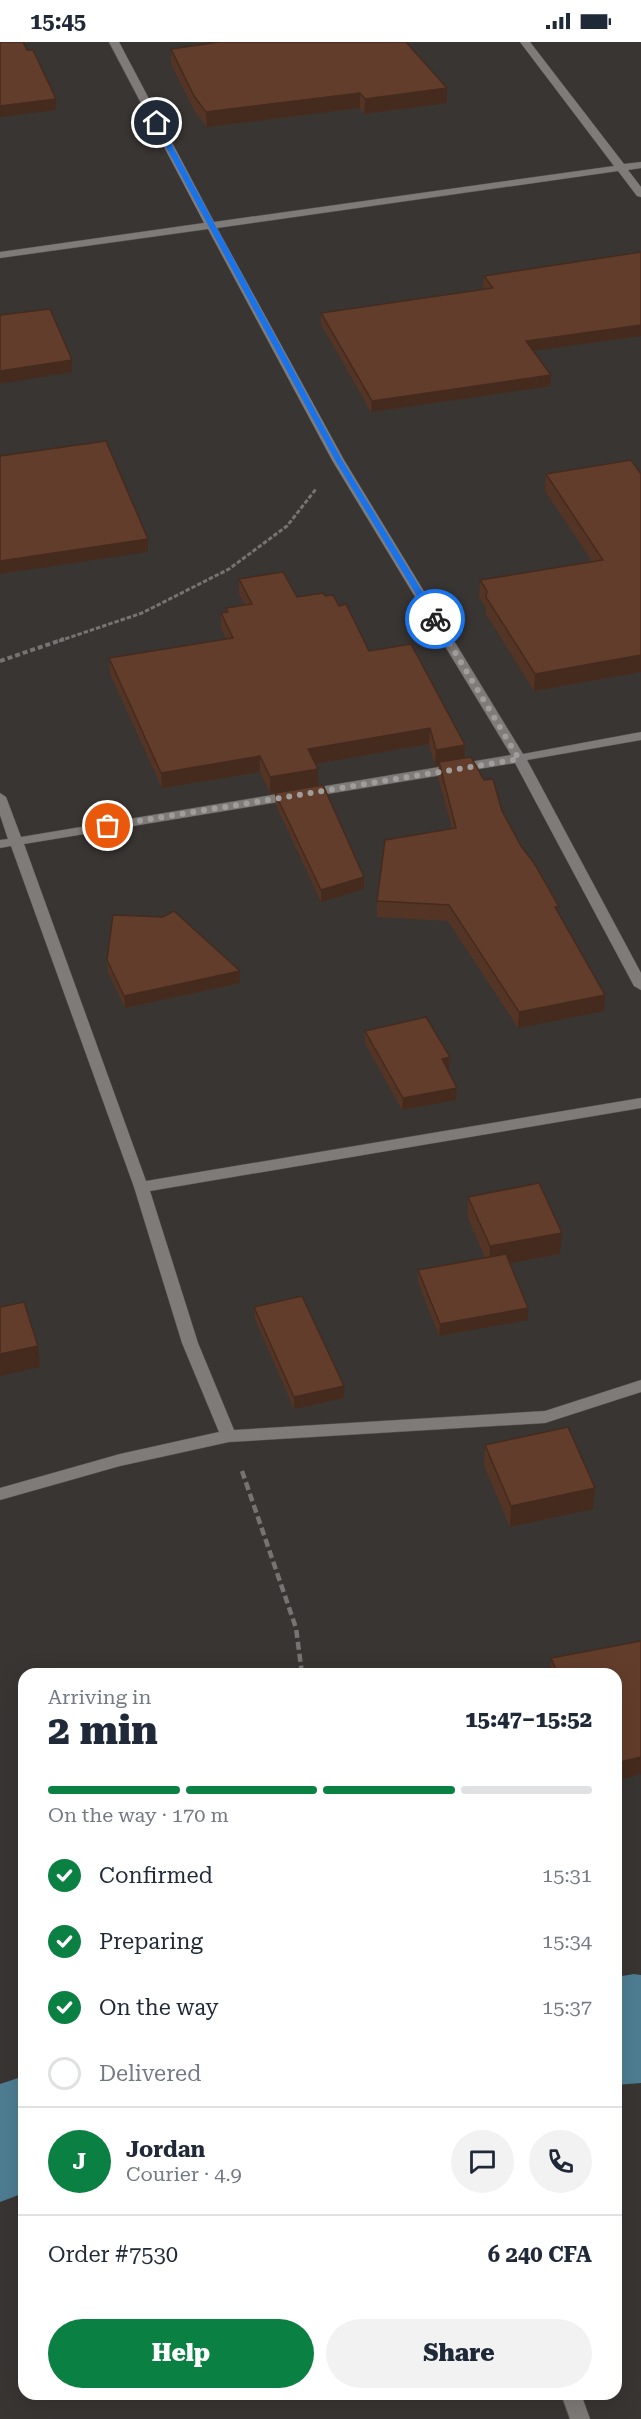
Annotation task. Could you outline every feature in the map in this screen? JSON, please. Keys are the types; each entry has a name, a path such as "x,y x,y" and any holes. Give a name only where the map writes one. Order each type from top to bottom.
{"street":[{"path":"114,42 338,460 519,759 641,986"},
{"path":"525,42 641,194"},
{"path":"0,255 641,165"},
{"path":"0,843 519,759 641,736"},
{"path":"0,797 141,1187 190,1343 230,1436"},
{"path":"141,1187 641,1103"},
{"path":"0,1494 120,1461 230,1436 545,1417 641,1386"},
{"path":"573,2400 580,2419"}],"path":[{"path":"0,661 142,612 229,569 287,526 338,460"},
{"path":"230,1436 296,1628 301,1668"}],"building":[{"path":"0,42 23,42 27,50 33,50 56,99 0,106"},
{"path":"219,42 406,42 447,88 365,99 360,93 206,112 194,96 171,49"},
{"path":"641,252 641,325 526,341 551,375 372,401 321,313 493,288 484,276"},
{"path":"50,309 72,360 0,371 0,315"},
{"path":"106,441 148,539 0,561 0,456"},
{"path":"631,460 641,474 641,655 535,674 486,597 487,591 480,580 603,560 546,474"},
{"path":"283,572 297,597 323,593 325,596 333,595 339,606 346,604 369,651 411,644 465,745 436,750 430,728 308,749 318,769 270,777 260,756 161,773 109,658 233,638 221,613 228,612 226,608 252,604 239,579"},
{"path":"471,757 484,780 493,779 502,811 559,907 555,907 605,995 519,1012 449,905 377,901 385,840 456,828 439,762"},
{"path":"323,785 364,877 321,890 275,793"},
{"path":"174,911 240,971 124,996 107,960 113,915 163,917"},
{"path":"426,1017 450,1057 442,1059 457,1088 403,1098 365,1031"},
{"path":"539,1183 562,1233 490,1246 468,1197"},
{"path":"506,1254 528,1308 440,1324 418,1270"},
{"path":"302,1296 344,1386 294,1397 254,1307"},
{"path":"24,1302 38,1346 0,1354 0,1307"},
{"path":"568,1427 595,1488 511,1506 485,1445"},
{"path":"641,1641 641,1757 622,1762 622,1668 555,1668 551,1658"}],"waterway":[{"path":"622,2030 641,2029"},
{"path":"0,2145 18,2135"}],"way so far":[{"path":"108,826 519,759 435,619"}],"route":[{"path":"157,123 338,460 435,619"}]}
